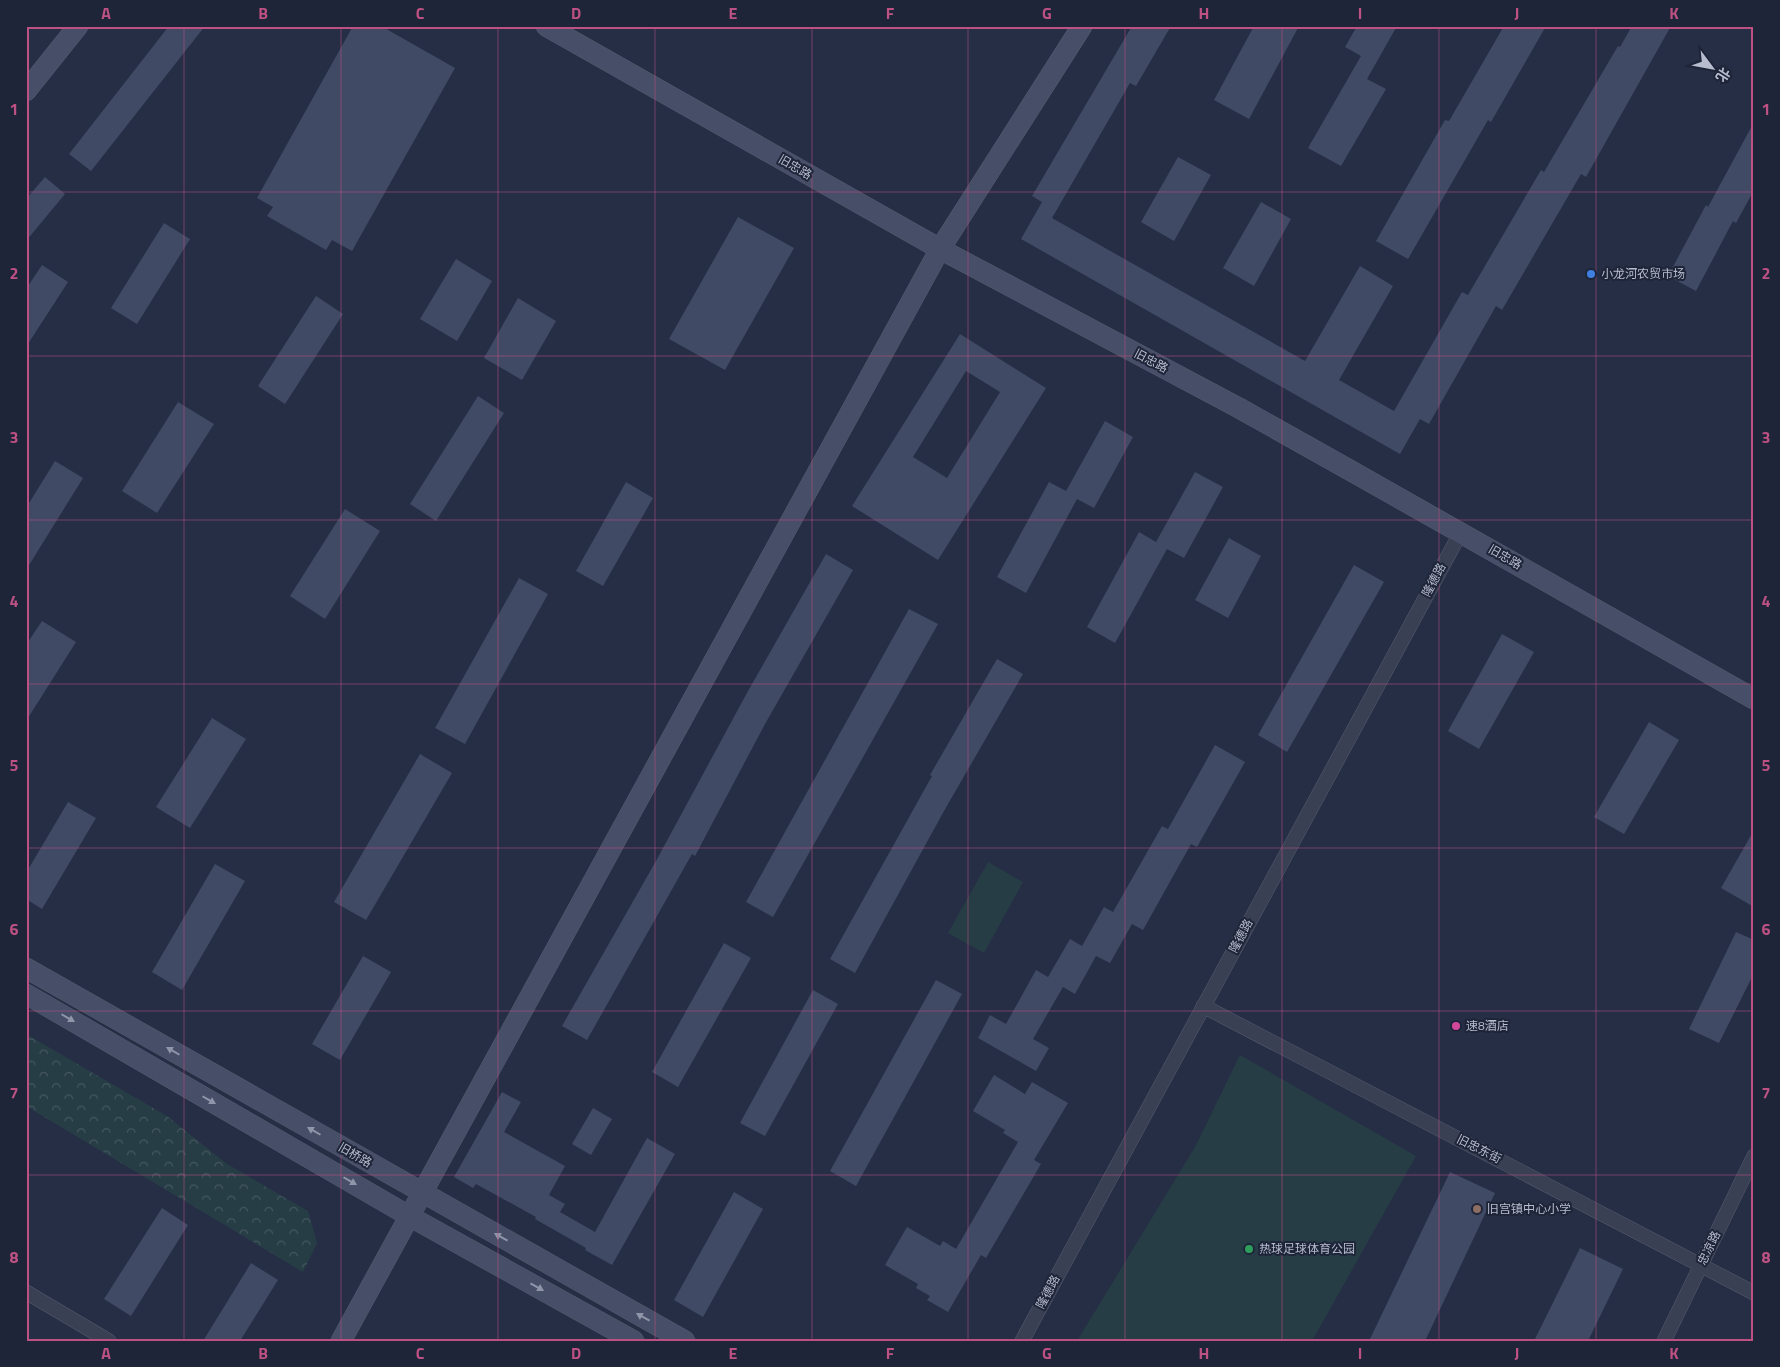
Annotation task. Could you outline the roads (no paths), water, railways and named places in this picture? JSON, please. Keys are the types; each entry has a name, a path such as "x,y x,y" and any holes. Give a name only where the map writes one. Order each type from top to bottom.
{"street":[{"path":"26,90 78,26"},
{"name":"旧忠路","path":"546,26 940,249 1239,408 1754,699"},
{"path":"341,1341 940,249 1082,26"},
{"name":"隆德路","path":"1022,1341 1460,532"},
{"name":"旧桥路","path":"26,968 685,1341"},
{"name":"旧桥路","path":"26,994 409,1216 634,1341"},
{"name":"旧忠东街","path":"1203,1006 1754,1293"},
{"name":"忠凉路","path":"1664,1341 1754,1156"},
{"path":"26,1292 109,1341"}],"place":[{"name":"小龙河农贸市场","path":"1591,274"},
{"name":"速8酒店","path":"1456,1026"},
{"name":"旧宫镇中心小学","path":"1477,1209"},
{"name":"热球足球体育公园","path":"1249,1249"}]}
